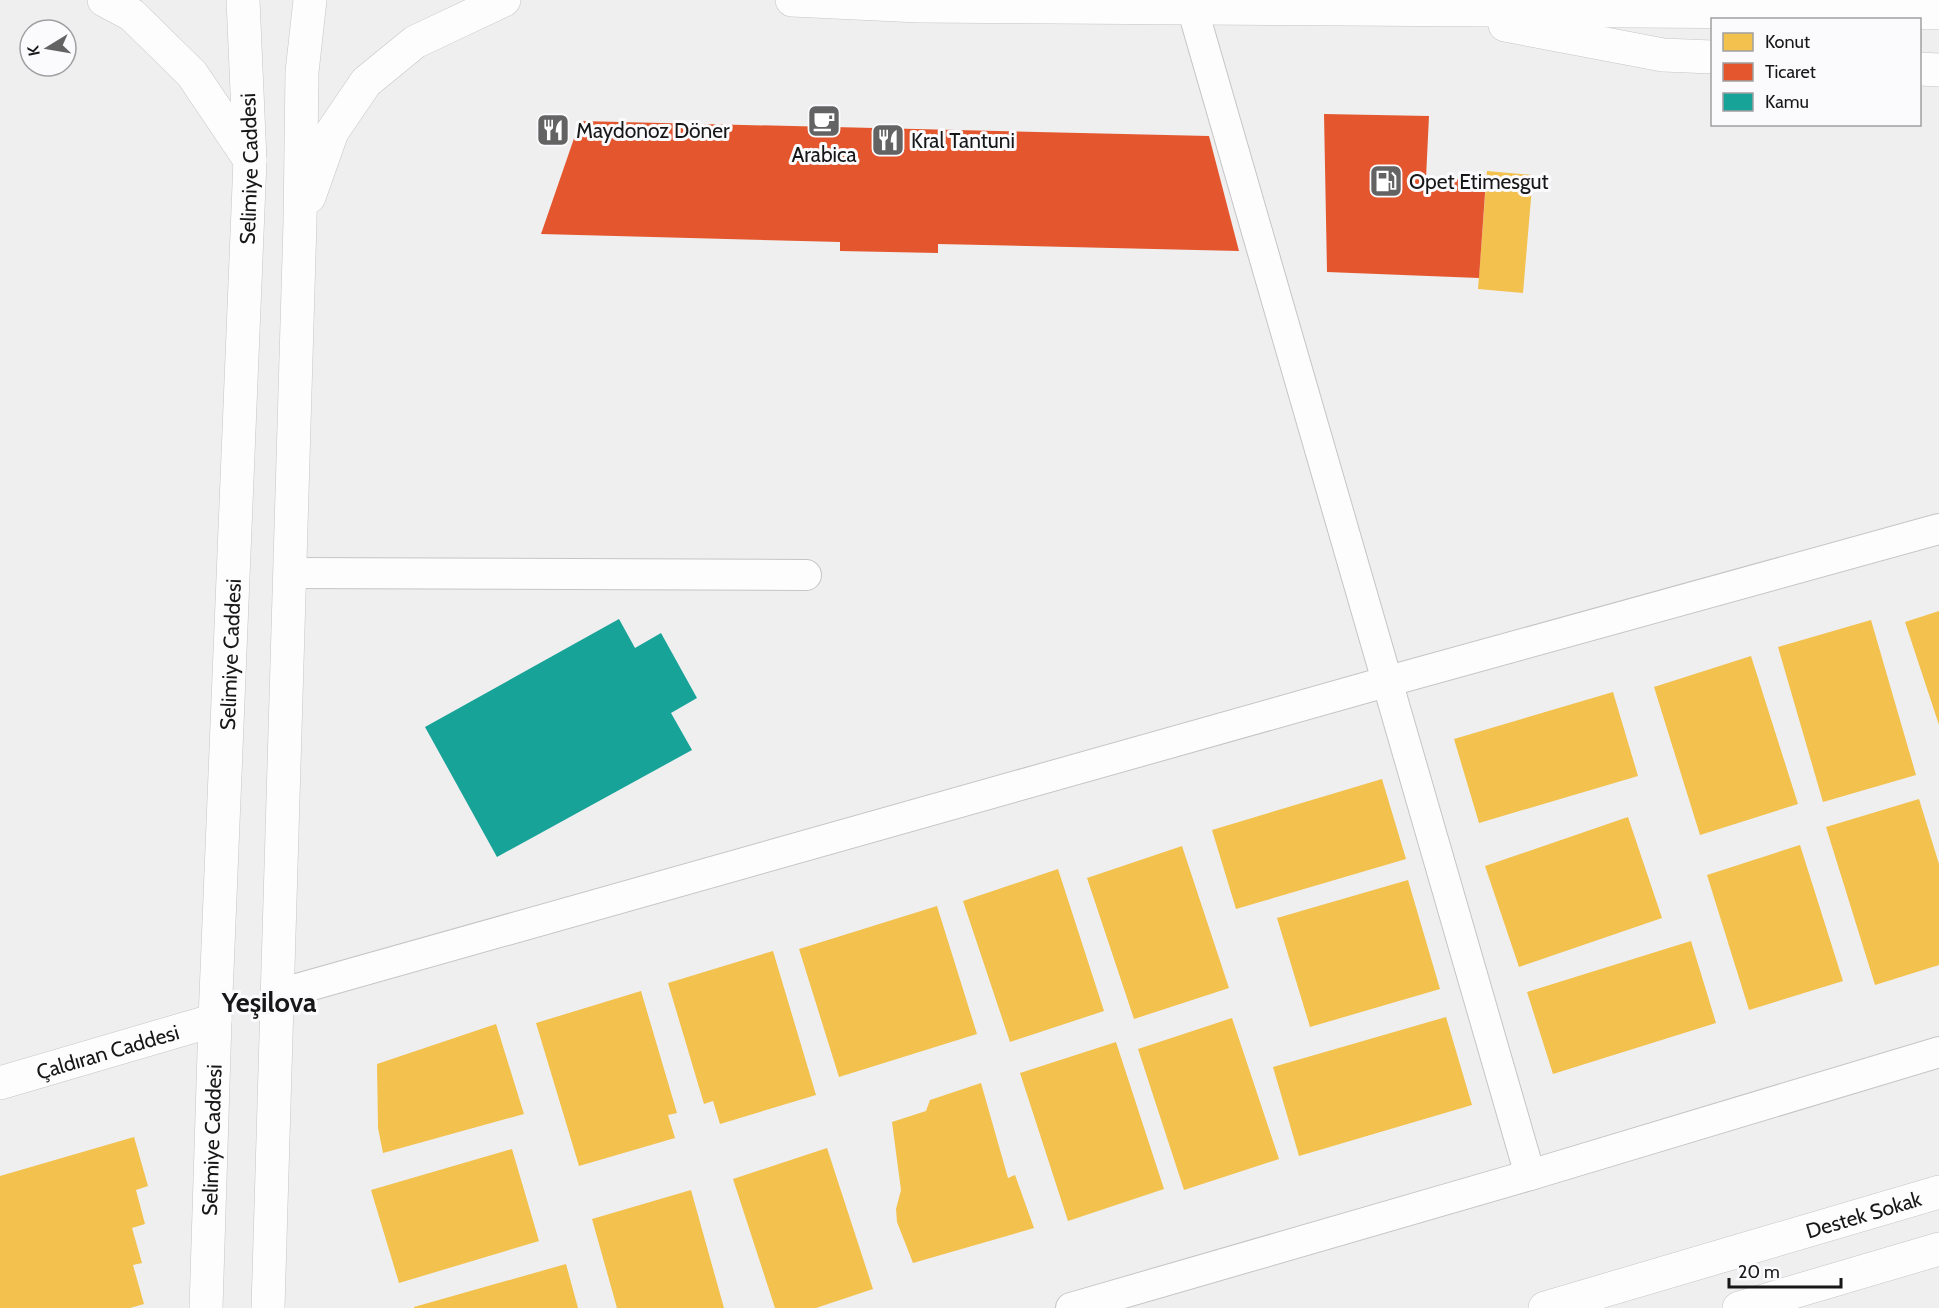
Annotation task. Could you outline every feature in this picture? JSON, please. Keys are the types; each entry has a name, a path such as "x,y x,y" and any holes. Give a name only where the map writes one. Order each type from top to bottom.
{"street":[{"path":"104,0 132,15 192,74 250,160"},
{"name":"Selimiye Caddesi","path":"206,1308 215,1020 250,160 243,0"},
{"path":"268,1308 300,222 302,72 310,0"},
{"path":"300,222 332,132 366,82 415,42 504,0"},
{"path":"792,0 919,6 1939,13"},
{"path":"1192,7 1389,681 1530,1175"},
{"path":"1424,9 1663,55 1711,57"},
{"path":"1921,69 1939,70"},
{"path":"276,996 1389,681 1939,529"},
{"path":"289,573 806,575"},
{"name":"Çaldıran Caddesi","path":"0,1083 215,1020"},
{"path":"1071,1308 1530,1175 1939,1052"},
{"name":"Destek Sokak","path":"1545,1308 1939,1192"},
{"path":"1739,1308 1939,1249"}],"building: Konut":[{"path":"1487,171 1533,175 1523,293 1478,289"},
{"path":"1939,611 1939,725 1905,622"},
{"path":"1871,620 1916,775 1823,802 1778,647"},
{"path":"1751,656 1798,804 1700,835 1654,687"},
{"path":"1613,692 1638,776 1479,823 1454,739"},
{"path":"1382,779 1406,859 1236,909 1212,830"},
{"path":"1919,799 1939,864 1939,965 1875,985 1826,827"},
{"path":"1628,817 1662,918 1519,967 1485,866"},
{"path":"1800,845 1843,981 1749,1010 1707,875"},
{"path":"1182,846 1229,988 1134,1019 1087,878"},
{"path":"1058,869 1104,1011 1010,1042 963,901"},
{"path":"1408,880 1440,989 1310,1027 1277,918"},
{"path":"937,906 977,1034 839,1077 799,949"},
{"path":"1691,941 1716,1023 1553,1074 1527,992"},
{"path":"773,951 816,1095 720,1124 713,1101 704,1104 668,983"},
{"path":"641,991 677,1113 668,1115 675,1138 579,1166 536,1023"},
{"path":"1446,1017 1472,1105 1299,1156 1273,1067"},
{"path":"1232,1018 1279,1159 1184,1190 1138,1049"},
{"path":"496,1024 524,1114 383,1153 378,1128 377,1064"},
{"path":"1116,1042 1164,1189 1068,1221 1020,1073"},
{"path":"981,1083 1008,1178 1015,1175 1034,1228 913,1263 897,1222 896,1209 901,1190 892,1122 926,1111 930,1100"},
{"path":"134,1137 148,1186 136,1190 145,1224 132,1228 142,1263 133,1265 144,1304 130,1308 0,1308 0,1176"},
{"path":"827,1148 873,1289 816,1308 775,1308 733,1179"},
{"path":"512,1149 539,1241 399,1283 371,1190"},
{"path":"691,1190 724,1308 617,1308 592,1219"},
{"path":"566,1264 578,1308 414,1308 414,1307"}],"building: Ticaret":[{"path":"1324,114 1429,116 1426,178 1486,180 1479,278 1327,272"},
{"path":"580,121 1209,136 1239,251 938,244 938,253 840,251 840,242 541,234"}],"building: Kamu":[{"path":"619,619 635,648 661,633 697,698 671,713 692,750 497,857 425,727"}],"place":[{"name":"Arabica","path":"824,121"},
{"name":"Maydonoz Döner","path":"553,130"},
{"name":"Kral Tantuni","path":"888,140"},
{"name":"Opet Etimesgut","path":"1386,181"}],"district":[{"name":"Yeşilova","path":"269,1002"}]}
